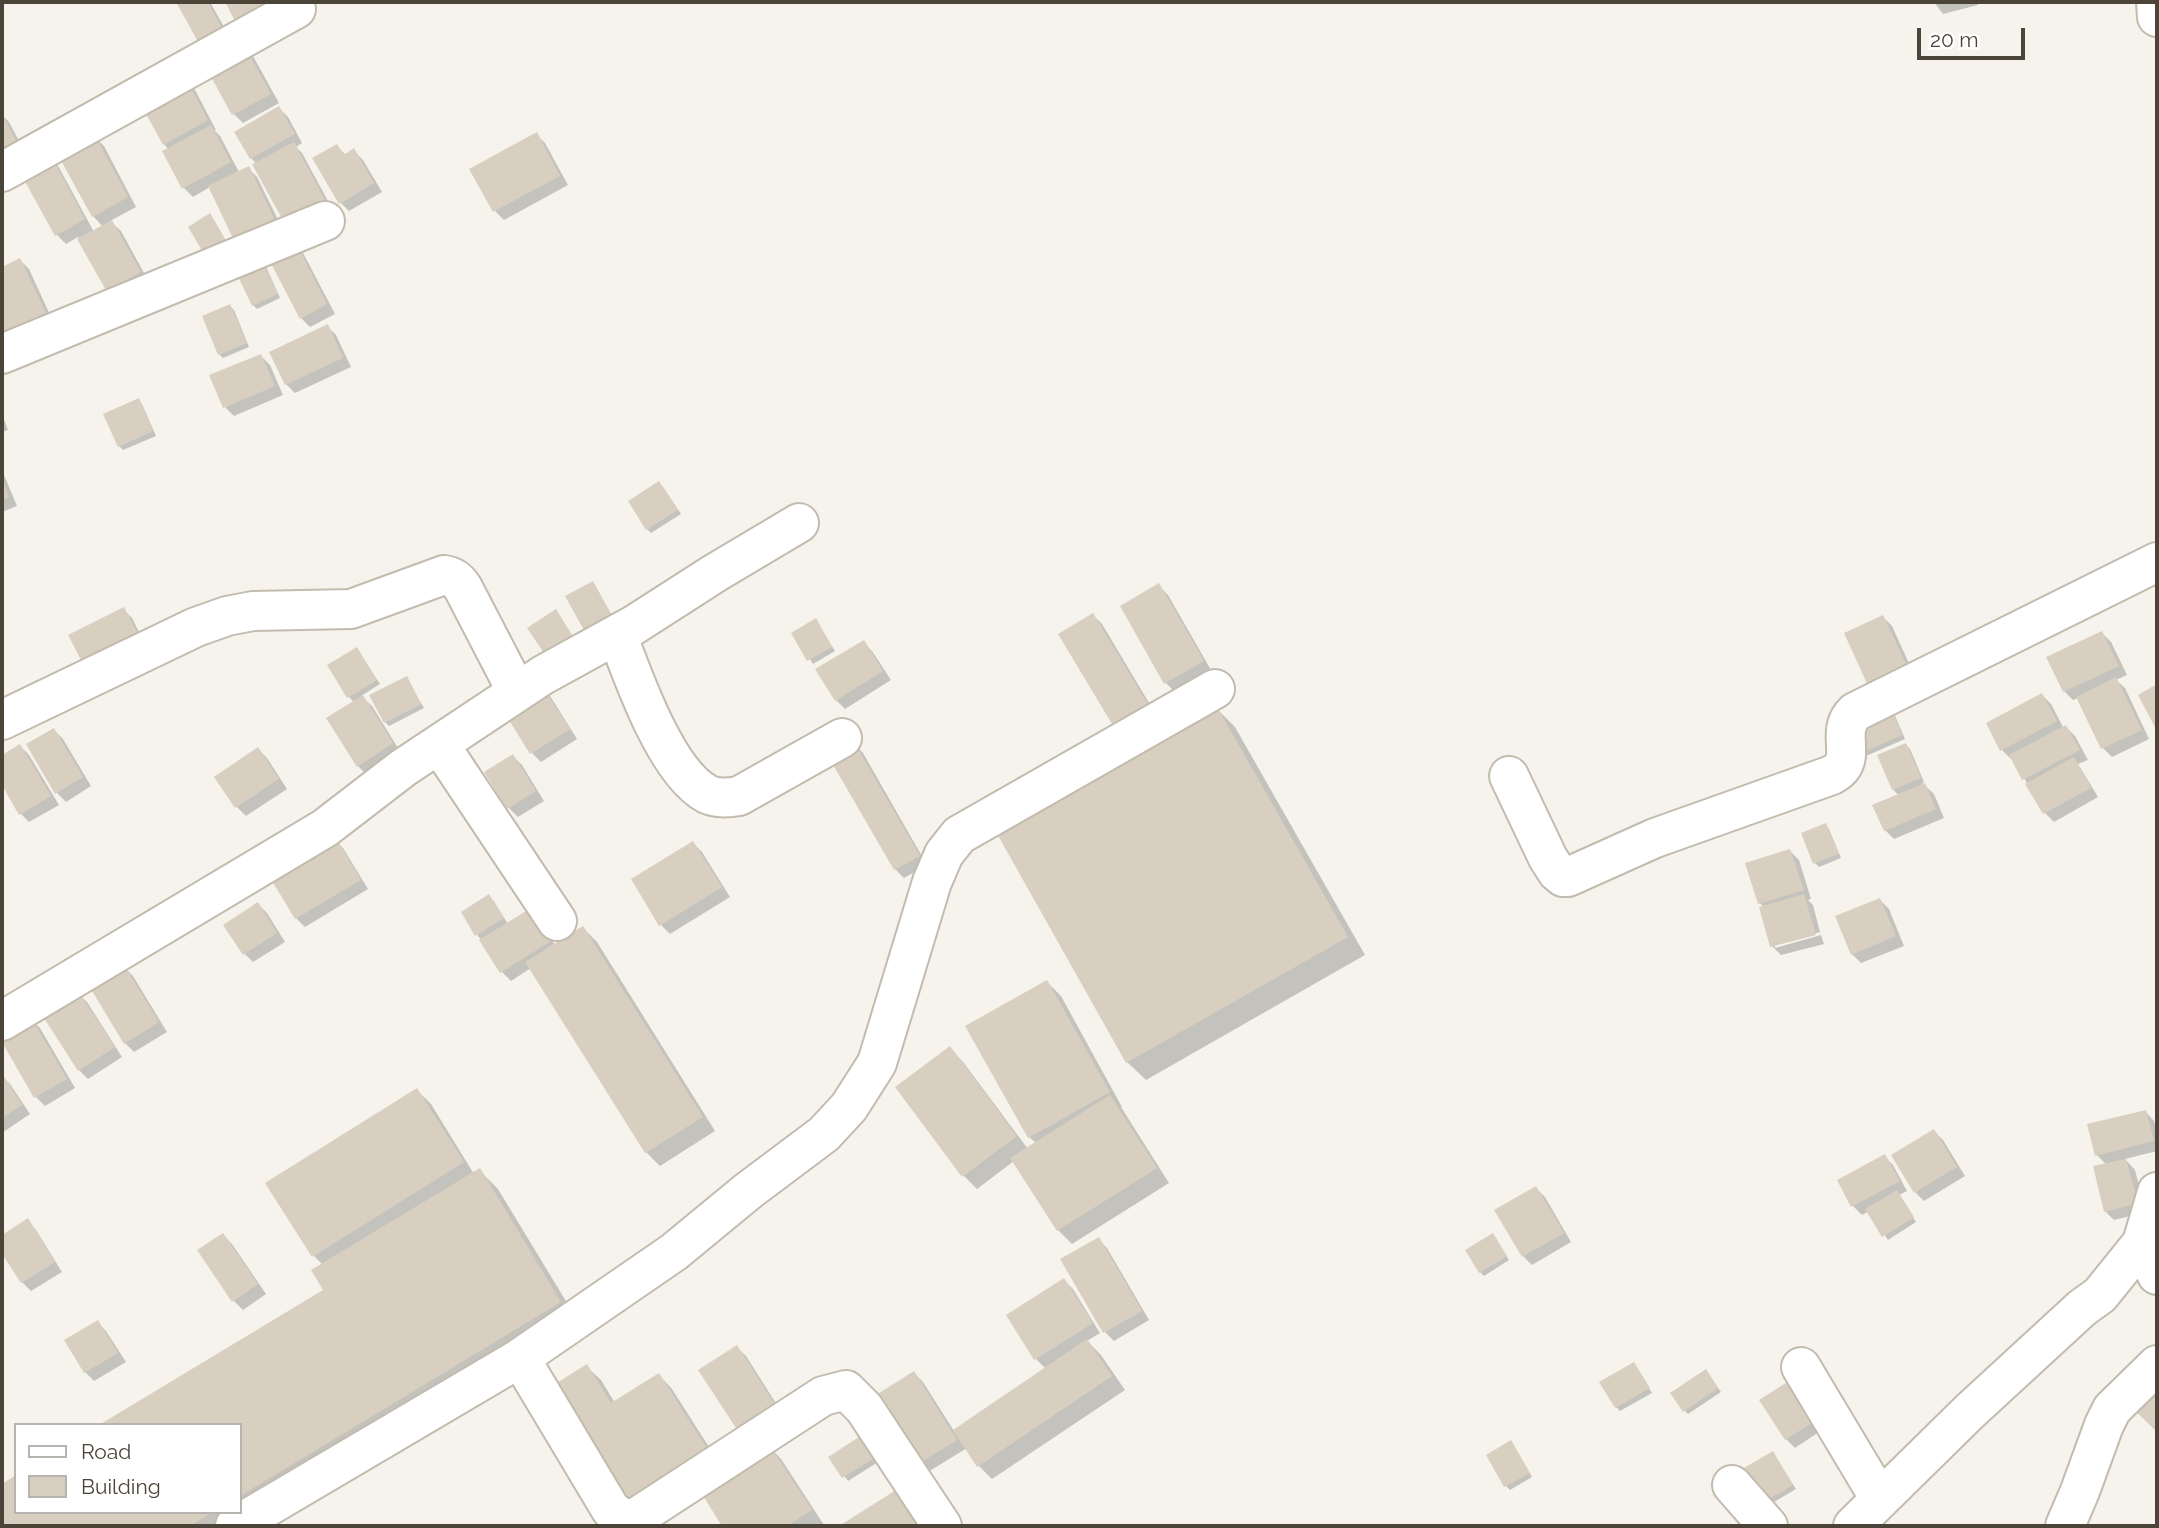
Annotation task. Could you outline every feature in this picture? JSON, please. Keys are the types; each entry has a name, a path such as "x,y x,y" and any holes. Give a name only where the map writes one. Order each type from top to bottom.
{"street":[{"path":"2156,2 2157,17"},
{"path":"2,172 296,9"},
{"path":"2,354 326,221"},
{"path":"2,1021 325,828 403,768 543,675 617,634 799,523"},
{"path":"1509,776 1548,858 1557,872 1568,877 1655,838 1832,775 1843,767 1844,729 1855,712 2157,562"},
{"path":"2,720 196,627 227,616 253,611 351,609 444,575 458,580 463,588 517,692"},
{"path":"617,634 643,704 655,726 680,768 708,795 723,798 739,796 842,738"},
{"path":"235,1526 520,1358 674,1252 748,1191 824,1134 849,1107 877,1063 932,882 944,854 959,835 1215,689"},
{"path":"439,744 557,921"},
{"path":"1853,1526 1969,1412 2082,1308 2150,1259 2157,1192"},
{"path":"520,1358 611,1510 624,1518 637,1517 823,1396 846,1391 864,1408 942,1526"},
{"path":"2065,1526 2112,1409 2157,1365"},
{"path":"1801,1367 1880,1499"},
{"path":"1732,1485 1768,1526"}],"building":[{"path":"176,2 208,2 225,34 201,47"},
{"path":"225,2 284,2 239,29"},
{"path":"244,45 271,94 232,115 205,66"},
{"path":"185,77 208,120 163,145 139,101"},
{"path":"279,106 295,134 250,159 234,132"},
{"path":"2,113 20,149 2,159"},
{"path":"211,125 231,162 182,189 162,151"},
{"path":"537,132 560,176 493,212 469,169"},
{"path":"95,135 128,197 92,217 58,155"},
{"path":"294,142 327,204 286,226 252,164"},
{"path":"337,144 344,155 354,148 374,183 339,204 312,158"},
{"path":"48,150 85,219 55,236 17,167"},
{"path":"249,166 279,229 238,249 208,186"},
{"path":"210,213 228,244 206,257 188,227"},
{"path":"112,220 141,272 107,292 77,239"},
{"path":"294,239 327,304 300,319 266,254"},
{"path":"260,256 278,294 252,306 234,268"},
{"path":"20,258 49,319 2,341 2,267"},
{"path":"230,304 247,343 218,355 202,316"},
{"path":"328,324 343,358 285,385 269,352"},
{"path":"261,354 275,386 223,408 209,375"},
{"path":"139,398 153,431 118,447 103,414"},
{"path":"2,479 9,497 2,500"},
{"path":"659,481 678,510 646,530 628,501"},
{"path":"593,581 614,619 586,634 565,596"},
{"path":"1159,583 1204,661 1164,684 1120,606"},
{"path":"124,607 137,632 81,660 68,635"},
{"path":"556,609 574,638 546,656 527,628"},
{"path":"1093,613 1150,708 1115,729 1058,634"},
{"path":"1883,615 1909,670 1869,688 1844,633"},
{"path":"816,618 832,647 807,661 791,633"},
{"path":"2102,631 2119,666 2063,692 2046,657"},
{"path":"864,640 883,671 835,701 815,669"},
{"path":"357,647 377,680 347,698 327,665"},
{"path":"407,676 421,704 384,723 369,695"},
{"path":"2116,677 2142,730 2101,749 2076,697"},
{"path":"2157,684 2157,731 2138,695"},
{"path":"541,685 570,729 530,754 502,709"},
{"path":"2042,693 2057,721 2000,751 1986,723"},
{"path":"363,695 393,743 357,767 326,718"},
{"path":"1890,705 1902,735 1861,753 1848,723"},
{"path":"1217,707 1348,937 1126,1063 996,832"},
{"path":"2066,725 2080,750 2022,780 2009,755"},
{"path":"54,728 83,777 55,794 26,744"},
{"path":"854,742 920,856 894,870 828,756"},
{"path":"1906,743 1921,778 1892,790 1877,755"},
{"path":"20,744 51,796 19,815 2,785 2,755"},
{"path":"258,747 279,779 235,808 214,777"},
{"path":"513,754 536,791 507,809 484,772"},
{"path":"2074,757 2091,788 2043,814 2025,784"},
{"path":"1925,783 1936,809 1884,831 1872,805"},
{"path":"1826,823 1839,854 1813,864 1801,833"},
{"path":"335,836 361,880 295,919 269,876"},
{"path":"693,841 722,887 659,926 631,879"},
{"path":"1790,849 1804,890 1758,904 1745,863"},
{"path":"489,894 504,918 475,936 461,912"},
{"path":"1804,894 1816,935 1770,947 1759,907"},
{"path":"1880,898 1896,936 1851,955 1835,916"},
{"path":"258,902 277,933 243,955 223,925"},
{"path":"531,908 551,941 500,973 479,940"},
{"path":"583,926 703,1117 645,1153 525,962"},
{"path":"124,965 159,1022 124,1044 89,986"},
{"path":"1047,980 1110,1092 1028,1138 965,1026"},
{"path":"78,991 115,1047 78,1071 42,1015"},
{"path":"31,1017 67,1079 34,1098 2,1042 2,1034"},
{"path":"950,1046 1017,1136 962,1177 895,1087"},
{"path":"2,1073 22,1105 2,1118"},
{"path":"417,1088 464,1162 312,1257 265,1183"},
{"path":"1110,1095 1157,1168 1057,1231 1010,1158"},
{"path":"2146,1110 2154,1141 2095,1156 2087,1124"},
{"path":"1934,1129 1957,1167 1914,1193 1891,1155"},
{"path":"1885,1154 1900,1181 1851,1207 1837,1180"},
{"path":"2126,1159 2138,1203 2104,1212 2093,1166"},
{"path":"480,1168 561,1302 242,1495 242,1423 102,1423 323,1290 311,1270"},
{"path":"1536,1186 1564,1233 1522,1257 1494,1210"},
{"path":"1897,1190 1914,1217 1882,1237 1865,1209"},
{"path":"28,1218 55,1262 21,1283 2,1254 2,1235"},
{"path":"223,1233 258,1284 232,1302 197,1250"},
{"path":"1493,1233 1507,1256 1479,1273 1465,1250"},
{"path":"1099,1237 1142,1311 1103,1333 1060,1259"},
{"path":"1064,1278 1093,1323 1034,1360 1006,1315"},
{"path":"98,1320 118,1353 84,1373 64,1340"},
{"path":"1087,1339 1112,1376 977,1467 953,1430"},
{"path":"737,1345 776,1406 738,1431 698,1370"},
{"path":"1634,1362 1650,1388 1615,1408 1599,1382"},
{"path":"587,1364 611,1403 659,1373 711,1455 632,1505 555,1384"},
{"path":"1706,1369 1718,1388 1683,1412 1670,1393"},
{"path":"914,1371 957,1440 918,1464 876,1395"},
{"path":"1792,1379 1818,1419 1785,1440 1759,1400"},
{"path":"2157,1379 2157,1432 2126,1402"},
{"path":"862,1435 876,1457 842,1478 828,1457"},
{"path":"1511,1440 1530,1473 1504,1487 1486,1455"},
{"path":"768,1443 812,1510 787,1526 722,1526 698,1488"},
{"path":"1773,1451 1793,1485 1764,1502 1744,1468"},
{"path":"14,1476 14,1514 210,1514 190,1526 2,1526 2,1484"},
{"path":"904,1485 930,1526 839,1526"}]}
